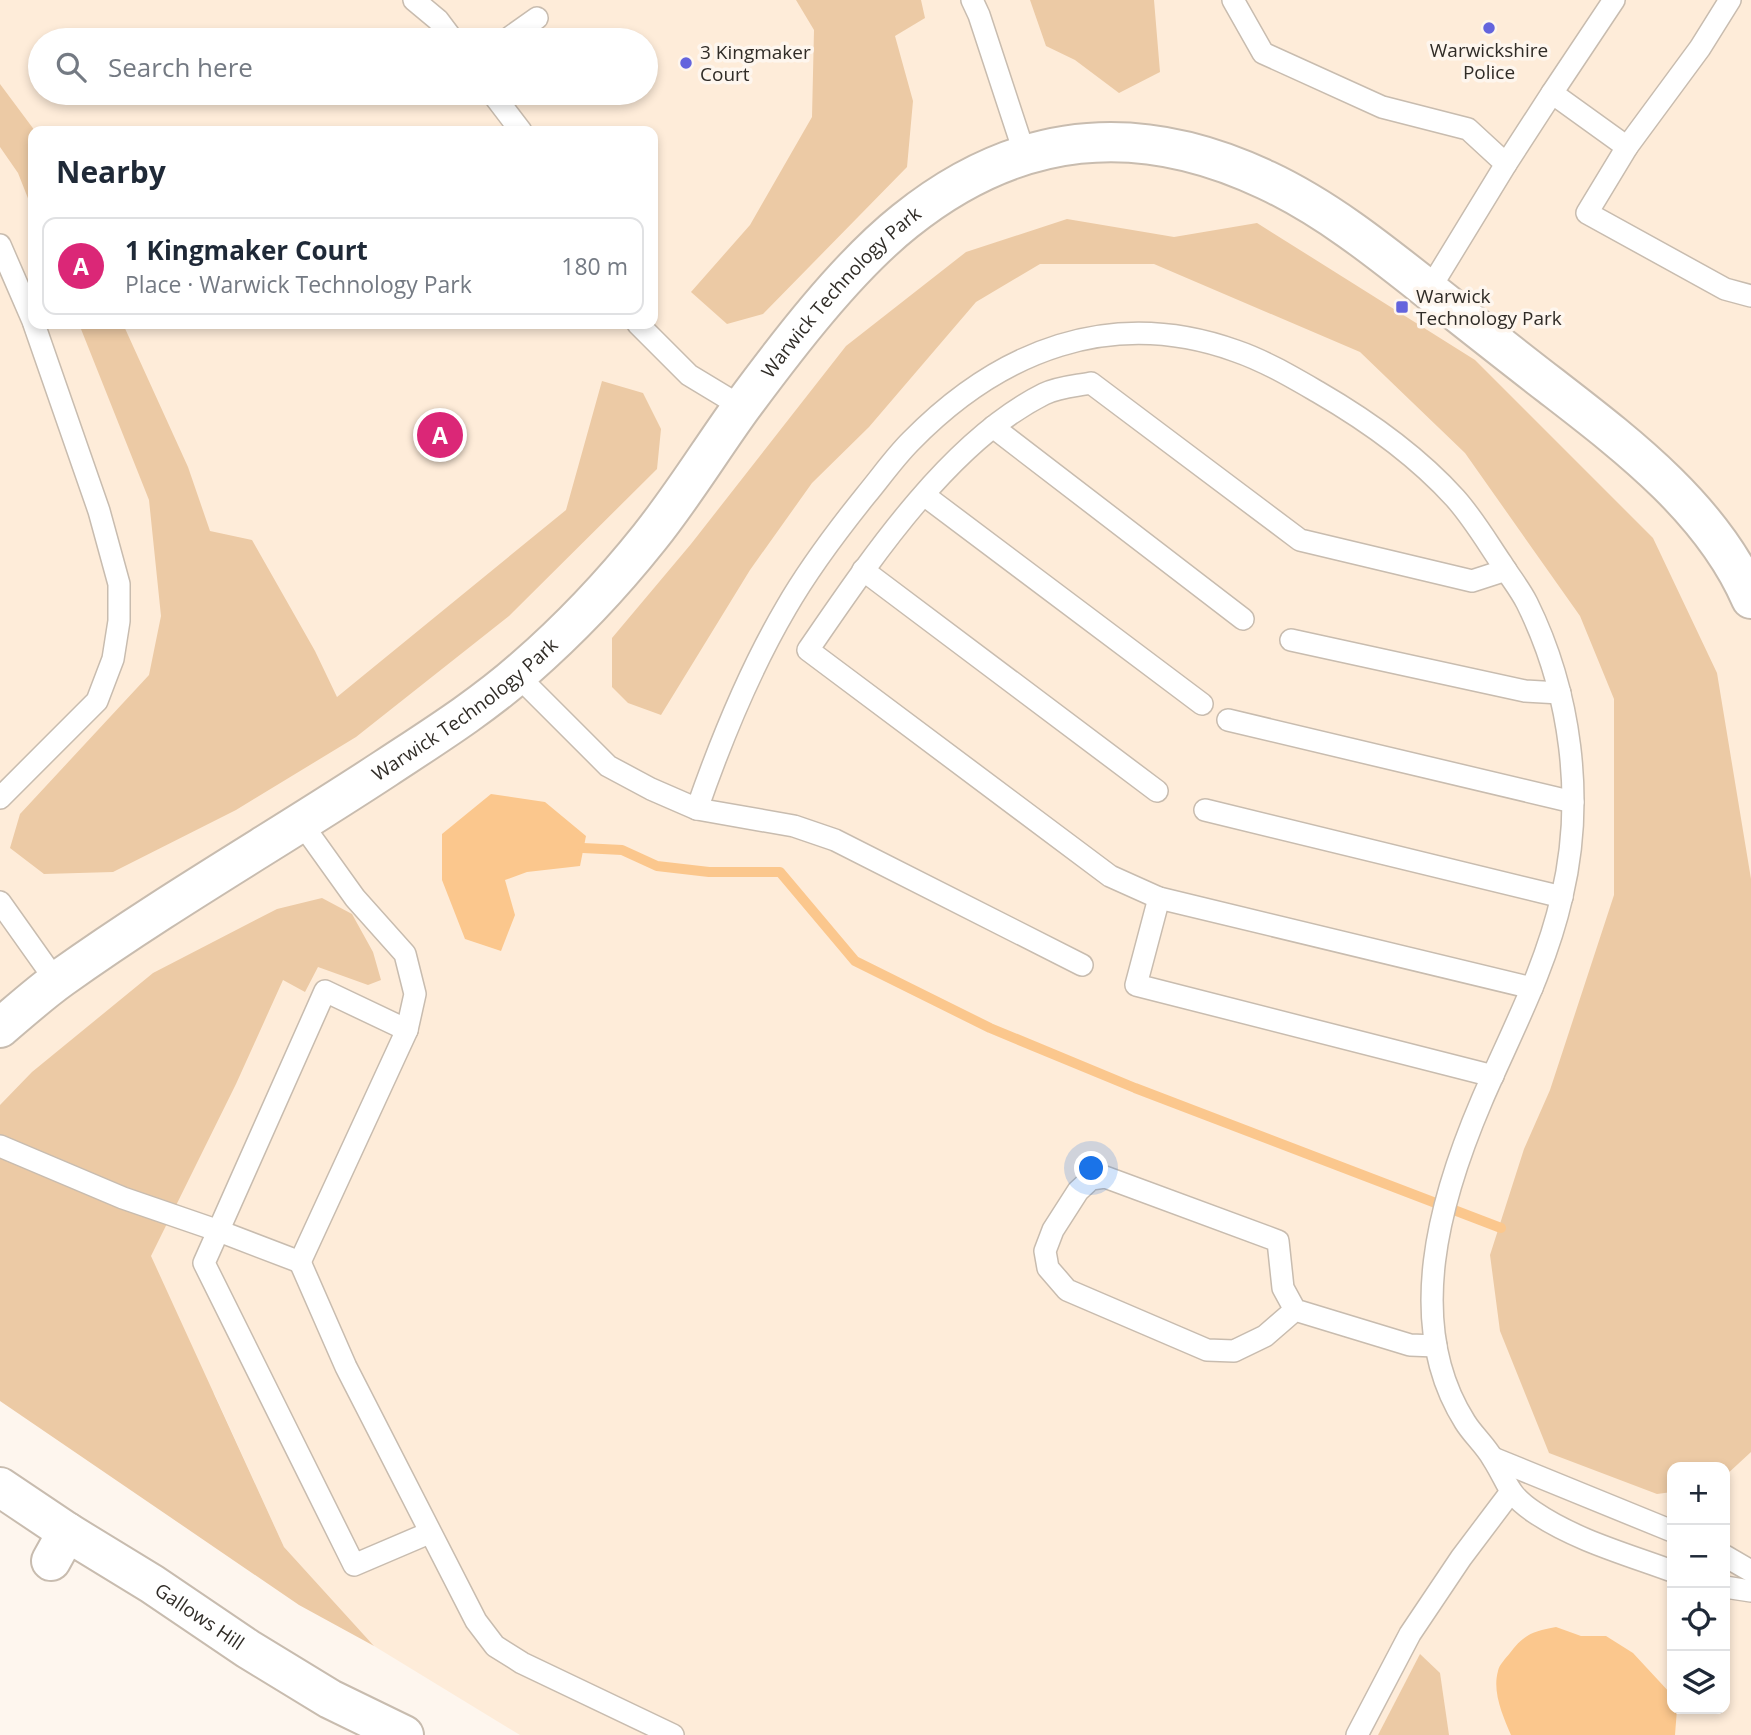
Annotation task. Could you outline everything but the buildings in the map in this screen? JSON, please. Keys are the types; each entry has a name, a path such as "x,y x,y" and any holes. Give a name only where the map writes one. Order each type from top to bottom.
{"street":[{"name":"Warwick Technology Park","path":"0,1028 56,981 159,912 302,824 452,724 517,675 577,622 651,535 742,407 828,299 868,255 904,222 947,191 981,172 1025,155 1073,143 1121,141 1156,144 1193,153 1267,180 1372,245 1632,449 1682,498 1723,550 1751,599"},
{"name":"Gallows Hill","path":"0,1487 59,1546 152,1584 248,1649 330,1699 404,1735"}],"lane":[{"path":"414,0 444,28"},
{"path":"972,0 1025,155"},
{"path":"1233,0 1263,53 1382,107 1468,129 1506,164"},
{"path":"1429,290 1506,164 1614,0"},
{"path":"1730,0 1700,48 1627,147 1587,213 1725,289 1751,296"},
{"path":"523,28 537,18"},
{"path":"1552,93 1627,147"},
{"path":"501,105 517,126"},
{"path":"0,245 28,308"},
{"path":"0,798 97,701 113,659 118,621 118,584 99,511 36,329"},
{"path":"643,329 689,375 742,407"},
{"path":"697,809 740,701 777,624 835,533 897,456 930,423 1015,362 1042,350 1094,337 1141,334 1204,341 1237,351 1268,365 1336,402 1417,460 1456,500 1525,599 1560,693 1568,731 1573,802 1567,869 1547,950 1448,1191 1434,1263 1432,1305 1436,1346 1443,1374 1463,1420 1493,1458 1510,1493 1535,1513 1573,1535 1667,1569"},
{"path":"1506,570 1472,581 1300,540 1091,383 1046,393 993,427 959,456 863,570 808,650 1110,876 1159,898 1532,988"},
{"path":"993,427 1243,619"},
{"path":"924,495 1202,704"},
{"path":"863,570 1157,791"},
{"path":"1291,640 1525,691 1560,693"},
{"path":"517,675 608,766 651,789 697,809 794,826 835,840 1082,965"},
{"path":"1228,720 1573,802"},
{"path":"1205,810 1562,897"},
{"path":"300,1262 407,1030 415,994 405,954 355,898 302,824"},
{"path":"1159,898 1136,985 1493,1076"},
{"path":"0,902 56,981"},
{"path":"407,1030 325,991 204,1263 354,1565 429,1533"},
{"path":"0,1146 123,1198 219,1230 300,1262 346,1367 429,1533 476,1621 495,1646 522,1663 673,1735"},
{"path":"1295,1310 1265,1336 1234,1352 1206,1350 1067,1290 1048,1268 1045,1251 1053,1230 1078,1191 1091,1179 1105,1177 1278,1241 1283,1288 1295,1310 1410,1345 1436,1346"},
{"path":"1493,1458 1667,1529"},
{"path":"1357,1735 1410,1634 1461,1558 1510,1493"},
{"path":"1730,1559 1751,1571"},
{"path":"1730,1588 1751,1591"}],"shaded area":[{"name":"Warwick Technology Park","path":"0,0 1751,0 1751,1735 520,1735 374,1646 284,1547 214,1393 0,1295"},
{"path":"796,0 921,0 925,18 895,36 913,101 907,167 763,314 727,324 691,292 750,225 812,117 814,30"},
{"path":"1030,0 1154,0 1160,72 1119,93 1075,60 1046,46"},
{"path":"0,84 31,126 28,126 28,198 18,173 0,147"},
{"path":"1067,219 1174,237 1257,223 1475,360 1653,538 1717,673 1751,879 1751,1452 1730,1471 1730,1462 1667,1462 1667,1493 1657,1494 1549,1453 1500,1331 1490,1255 1524,1149 1550,1090 1614,895 1614,699 1580,616 1465,453 1360,352 1154,264 1040,264 976,302 869,427 812,483 750,570 661,715 628,703 612,687 612,638 691,544 846,346 966,252"},
{"path":"81,329 125,329 188,467 210,531 252,540 315,651 337,697 566,510 602,381 643,393 661,429 657,469 509,616 356,737 236,810 113,872 44,874 10,848 20,814 149,675 161,616 149,500"},
{"path":"491,794 545,802 586,836 580,866 527,872 505,880 515,915 501,951 465,939 442,880 442,834"},
{"path":"322,898 352,914 373,952 381,980 368,985 318,967 305,992 283,980 236,1084 151,1256 284,1547 374,1646 299,1605 0,1401 0,1105 32,1072 153,973 277,909"},
{"path":"1556,1627 1581,1636 1606,1636 1633,1653 1667,1690 1667,1714 1677,1714 1675,1735 1511,1735 1497,1695 1499,1669 1515,1647 1535,1632"},
{"path":"1420,1654 1440,1673 1449,1735 1378,1735"}],"waterway":[{"path":"583,848 622,850 657,866 709,872 780,872 855,961 990,1028 1135,1088 1501,1228"}],"place":[{"name":"Warwickshire Police","path":"1489,28"},
{"name":"3 Kingmaker Court","path":"686,63"},
{"name":"Warwick Technology Park","path":"1402,307"},
{"name":"1 Kingmaker Court","path":"440,435"}]}
